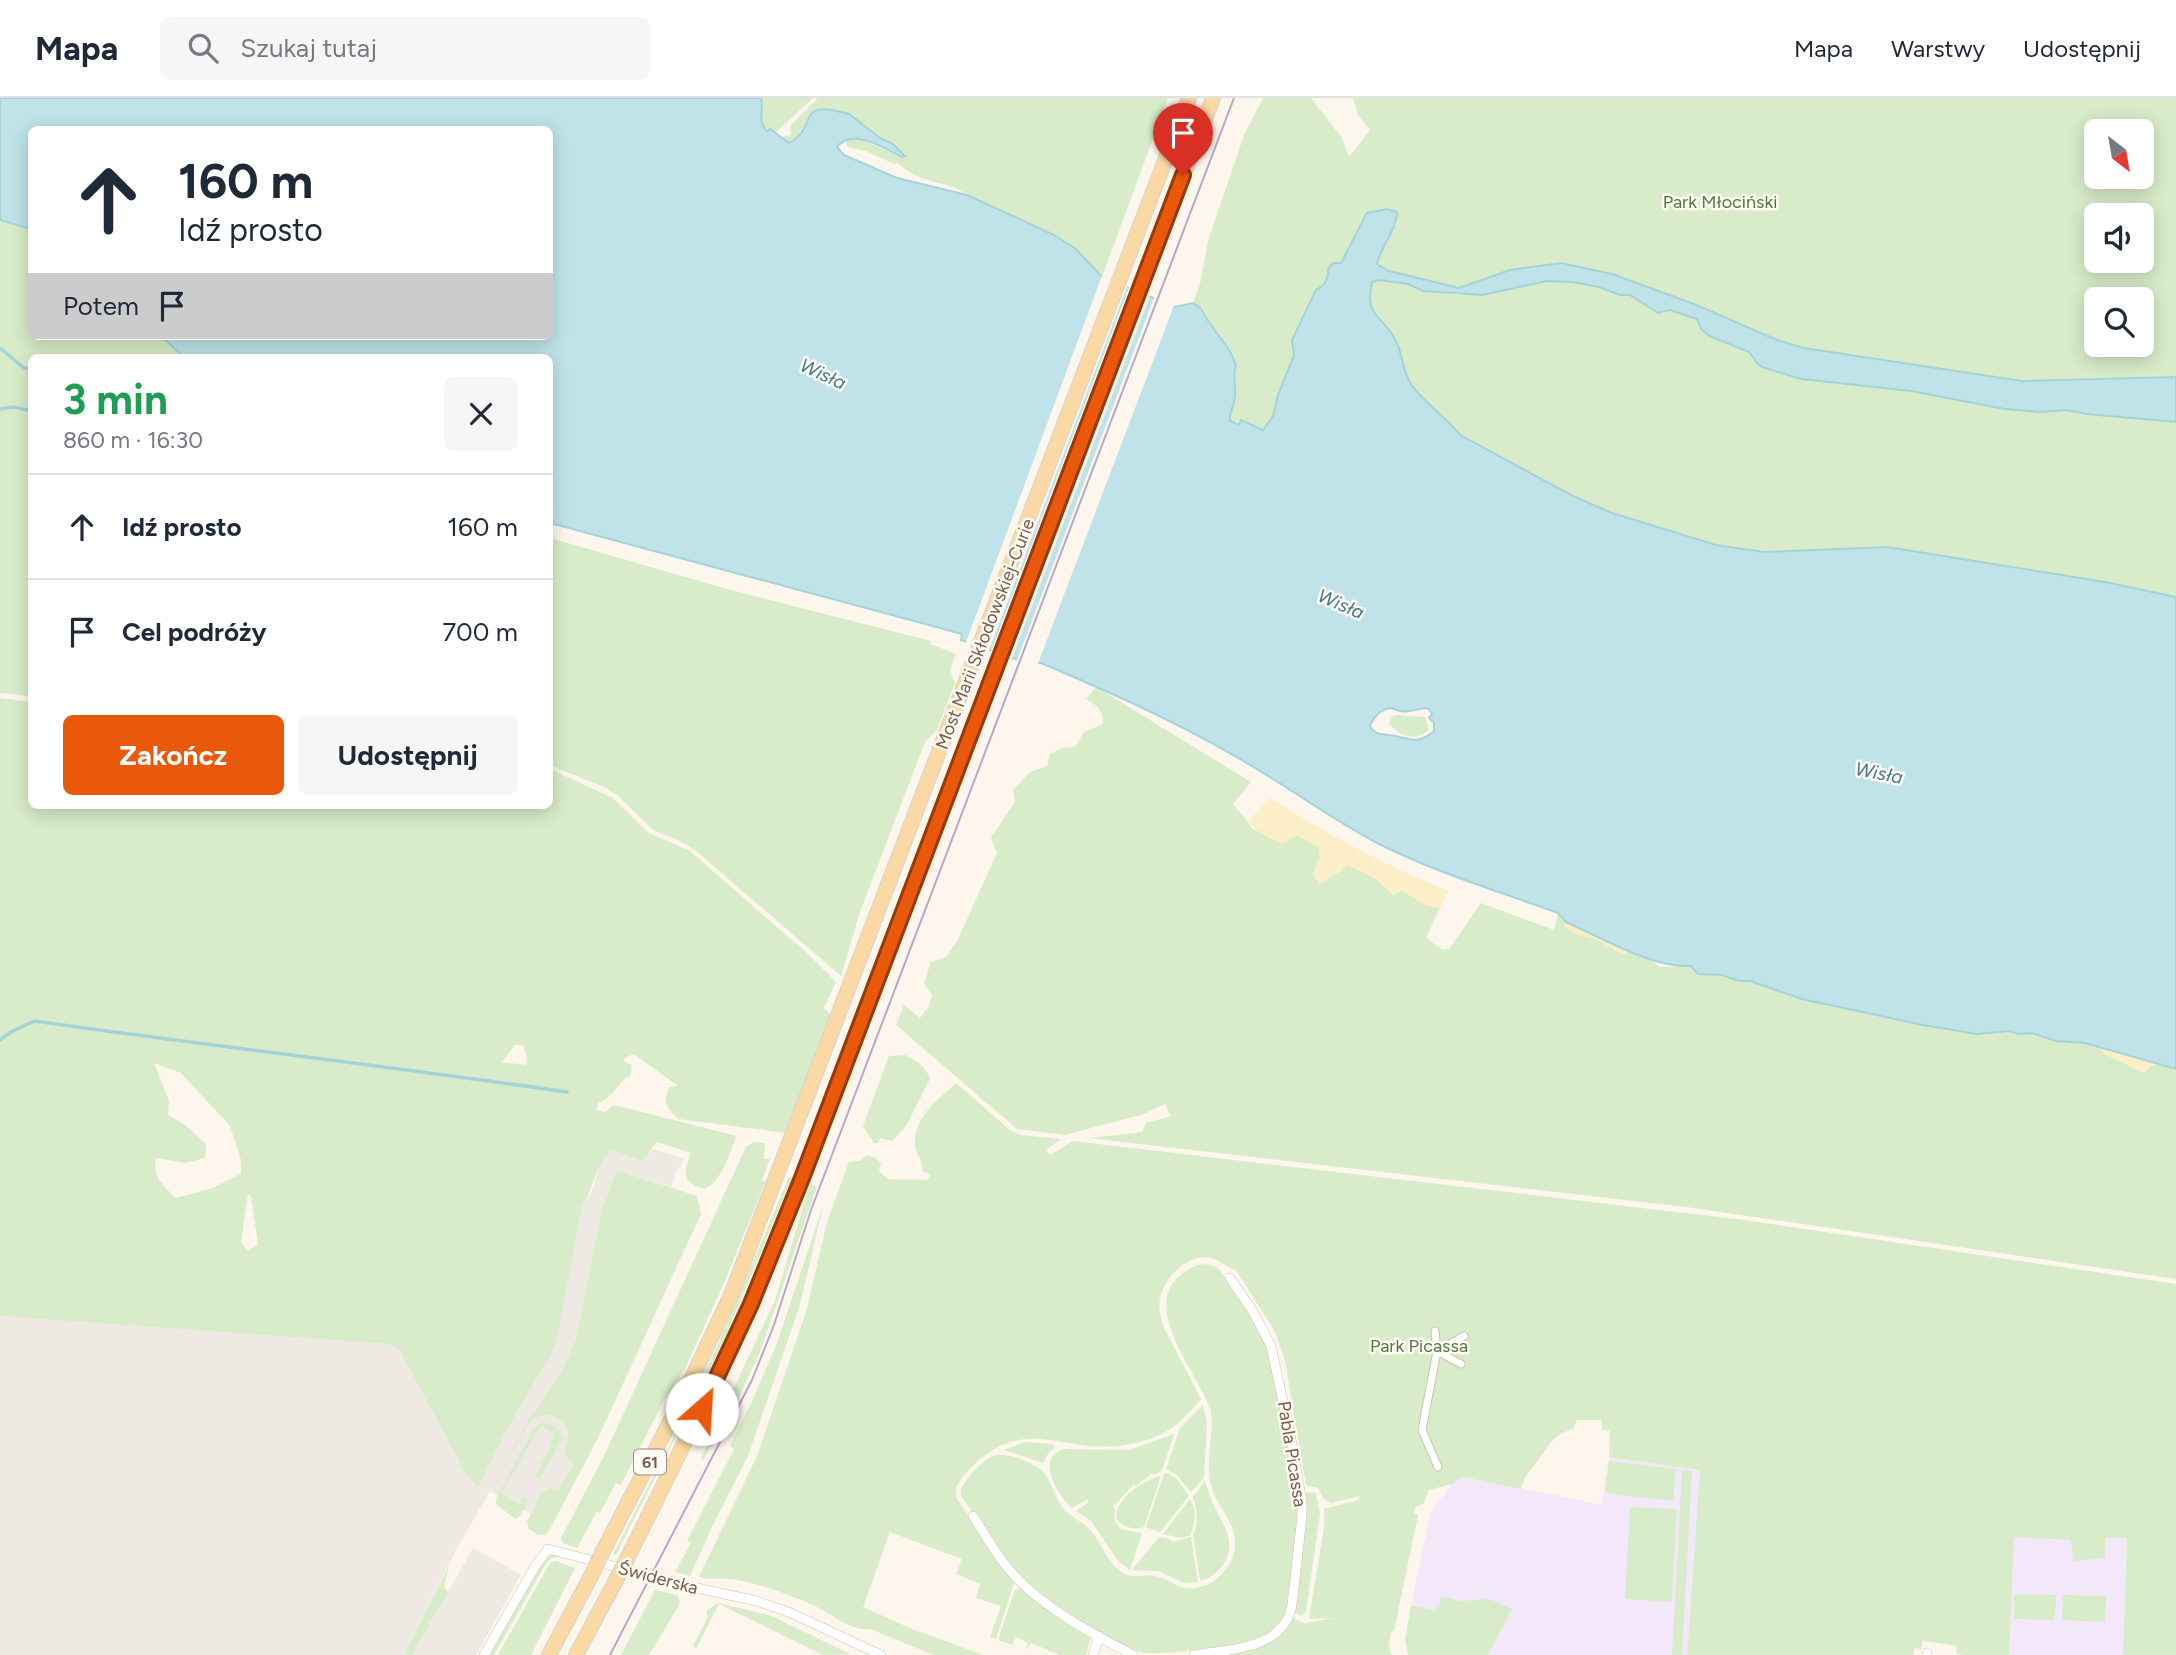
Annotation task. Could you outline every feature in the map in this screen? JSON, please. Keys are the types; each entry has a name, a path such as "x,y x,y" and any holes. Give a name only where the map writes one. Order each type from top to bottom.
{"main road":[{"name":"Most Marii Skłodowskiej-Curie","path":"549,1655 678,1409 721,1317 780,1170 1189,98"},
{"name":"Most Marii Skłodowskiej-Curie","path":"576,1655 627,1559 751,1304 802,1178 1213,98"}],"street":[{"name":"Pabla Picassa","path":"1194,1655 1260,1644 1273,1637 1285,1624 1293,1605 1302,1516 1302,1502 1282,1388 1271,1346 1265,1331 1230,1278"},
{"path":"1435,1331 1435,1348 1422,1430 1438,1467"},
{"path":"1435,1348 1464,1336"},
{"path":"1435,1348 1461,1364"},
{"path":"973,1516 1004,1564 1022,1584 1098,1637 1133,1655"},
{"name":"Świderska","path":"484,1655 548,1549 757,1601 791,1613 881,1655"},
{"path":"1093,1655 1098,1637"}],"shaded area":[{"path":"653,1149 684,1158 681,1166 671,1187 617,1170 602,1210 576,1339 561,1373 544,1398 602,1421 548,1523 522,1509 496,1502 497,1495 490,1491 456,1550 404,1655 0,1655 0,1316 390,1344 399,1349 478,1486 553,1350 582,1207 591,1193 602,1159 612,1150 642,1161"},
{"path":"1609,1457 1700,1470 1687,1655 1414,1655 1411,1646 1418,1606 1411,1604 1431,1512 1458,1475 1602,1505"},
{"path":"2128,1502 2123,1655 2009,1655 2014,1528"},
{"path":"473,1548 521,1575 476,1655 412,1655"}],"green space":[{"path":"761,98 813,98 776,132 770,129 767,131 761,125"},
{"path":"818,98 1168,98 1102,277 1082,254 1052,234 951,186 916,175 898,163 894,164 866,151 847,147 846,138 860,139 902,157 893,144 880,138 849,114 820,108 810,114 798,137 787,143 781,137 791,135 790,126"},
{"name":"Park Młociński","path":"1263,98 1311,98 1342,138 1349,157 1370,130 1358,115 1353,98 2176,98 2176,377 2022,381 1804,348 1777,340 1694,304 1612,274 1510,270 1459,288 1389,271 1377,264 1380,252 1397,223 1367,214 1340,263 1329,268 1328,278 1292,340 1294,355 1278,395 1273,416 1263,430 1241,420 1239,426 1230,421 1229,415 1235,397 1233,375 1219,334 1212,327 1205,311 1193,303 1200,284 1208,241 1244,135"},
{"path":"0,220 28,228 28,340 204,340 198,354 28,354 28,696 0,693"},
{"path":"1380,280 1408,284 1423,291 1458,295 1496,292 1547,281 1572,282 1629,295 1651,310 1663,313 1670,311 1697,319 1720,341 1737,345 1749,352 1762,367 1801,379 1911,391 2005,409 2066,410 2176,422 2176,597 2105,582 1887,547 1764,552 1716,545 1612,513 1573,496 1460,435 1421,397 1408,379 1395,339 1372,309 1372,282"},
{"path":"553,539 727,589 931,641 930,644 956,654 950,671 955,683 937,730 925,742 860,912 841,976 695,850 653,830 617,795 553,766"},
{"path":"1096,687 1251,782 1233,804 1254,830 1297,835 1319,847 1320,856 1313,875 1338,873 1348,864 1402,890 1423,904 1440,908 1426,938 1443,950 1450,948 1481,903 1554,930 1558,913 1566,922 1564,926 1574,933 1598,940 1624,955 1629,950 1660,967 1691,966 1707,975 1750,981 1802,999 1923,1025 1977,1034 2010,1031 2019,1034 2032,1033 2056,1041 2085,1043 2099,1047 2103,1053 2144,1073 2154,1065 2176,1069 2176,1279 1694,1208 1089,1138 1142,1132 1146,1123 1171,1116 1165,1104 1144,1114 1065,1135 1017,1129 896,1025 904,1005 920,1018 929,1006 932,995 924,983 931,962 946,957 957,941 997,853 991,838 1015,802 1013,790 1030,772 1047,766 1050,754 1063,748 1075,747 1084,732 1103,724 1099,709 1086,699"},
{"path":"0,698 28,702 28,809 553,809 553,770 613,798 649,833 690,851 836,982 824,1008 831,1015 788,1133 678,1119 668,1108 666,1097 669,1087 678,1086 634,1054 623,1061 632,1065 630,1075 607,1098 598,1103 596,1110 605,1112 614,1105 737,1136 720,1174 704,1189 687,1179 686,1171 691,1153 657,1142 642,1161 612,1150 606,1156 582,1207 553,1350 504,1435 478,1487 467,1475 399,1349 390,1344 0,1316","holes":["515,1045 523,1045 526,1065 502,1062","154,1063 181,1073 230,1126 241,1160 241,1174 210,1189 176,1198 160,1181 156,1171 156,1158 185,1163 205,1158 206,1144 184,1124 168,1115 169,1101","248,1194 251,1196 258,1244 248,1251 241,1242"]},
{"path":"1391,717 1425,717 1429,730 1413,737 1398,732 1389,724"},
{"path":"905,1055 920,1064 930,1079 906,1126 892,1141 880,1138 878,1143 874,1143 863,1126 889,1056"},
{"name":"Park Picassa","path":"956,1083 1011,1131 1021,1135 1061,1139 1046,1150 1050,1155 1073,1141 1744,1220 2176,1284 2176,1655 2123,1655 2127,1538 2105,1538 2105,1558 2073,1561 2071,1540 2014,1537 2009,1655 1963,1655 1956,1653 1957,1646 1923,1641 1921,1649 1915,1648 1913,1655 1687,1655 1700,1470 1609,1457 1610,1431 1602,1430 1602,1420 1577,1420 1573,1429 1561,1434 1549,1445 1526,1476 1521,1489 1464,1477 1455,1483 1429,1490 1423,1504 1416,1507 1414,1513 1418,1515 1394,1631 1391,1631 1389,1648 1392,1655 1216,1655 1250,1649 1270,1642 1279,1636 1293,1618 1304,1623 1334,1618 1309,1619 1324,1527 1324,1509 1358,1500 1360,1496 1331,1503 1324,1499 1318,1488 1306,1485 1285,1361 1275,1332 1236,1270 1215,1259 1203,1257 1187,1262 1173,1274 1160,1299 1164,1328 1201,1399 1185,1416 1162,1434 1130,1444 1107,1447 1028,1439 1009,1443 989,1453 962,1477 958,1484 957,1499 1014,1583 996,1639 990,1637 1001,1606 976,1598 980,1584 956,1574 962,1559 890,1532 863,1607 912,1629 983,1655 933,1655 871,1629 848,1625 811,1604 772,1589 732,1579 699,1577 757,1456 806,1312 827,1222 849,1162 860,1161 867,1155 881,1163 879,1171 888,1179 926,1180 931,1175 922,1171 915,1146 918,1126 928,1110"},
{"path":"754,1142 765,1143 764,1159 770,1159 762,1180 765,1182 725,1281 685,1369 664,1400 621,1485 616,1483 577,1548 563,1543 561,1538 603,1458 746,1147"},
{"path":"617,1170 697,1196 701,1214 599,1436 549,1531 545,1535 538,1535 529,1529 527,1521 542,1493 553,1488 559,1490 574,1463 564,1455 569,1433 561,1421 551,1415 545,1415 528,1424 490,1491 529,1419 561,1373 576,1339 602,1210"},
{"path":"789,1177 792,1178 722,1345 616,1555 613,1554 677,1431 717,1346"},
{"path":"810,1184 817,1186 760,1352 719,1440 715,1439 703,1460 701,1459 775,1300"},
{"path":"823,1206 800,1305 748,1456 690,1576 675,1572 691,1543 687,1541 734,1449 730,1446 777,1343"},
{"path":"1201,1264 1219,1269 1259,1329 1270,1354 1298,1510 1287,1605 1278,1624 1255,1639 1225,1646 1145,1653 1098,1631 1059,1607 1028,1583 995,1546 961,1496 961,1490 972,1474 990,1458 1003,1455 1017,1458 1043,1471 1063,1508 1089,1529 1112,1562 1125,1574 1159,1577 1185,1588 1204,1586 1221,1575 1232,1559 1235,1539 1209,1477 1211,1411 1181,1352 1167,1311 1168,1292 1179,1276"},
{"path":"1203,1405 1207,1423 1204,1478 1191,1492 1177,1475 1166,1469 1180,1428"},
{"path":"542,1423 555,1427 562,1439 540,1479 534,1478 552,1444 550,1442 554,1433 541,1426 501,1493 519,1504 523,1497 529,1500 520,1516 515,1519 496,1504 496,1499 534,1428"},
{"path":"1174,1434 1162,1471 1154,1475 1152,1473 1136,1486 1134,1484 1113,1507 1114,1520 1120,1529 1142,1533 1130,1570 1119,1562 1091,1521 1076,1511 1089,1502 1087,1499 1072,1508 1066,1502 1052,1477 1051,1460 1063,1449 1129,1450"},
{"path":"1024,1442 1051,1444 1056,1447 1049,1452 1043,1463 1004,1450"},
{"path":"1609,1461 1676,1469 1673,1501 1605,1493"},
{"path":"1682,1470 1692,1471 1682,1655 1672,1655"},
{"path":"1164,1474 1176,1478 1189,1496 1160,1532 1146,1527"},
{"path":"1159,1476 1144,1527 1132,1528 1122,1524 1116,1518 1117,1510 1125,1497 1145,1482"},
{"path":"1205,1481 1226,1529 1229,1550 1221,1568 1200,1581 1193,1534 1197,1517 1193,1497"},
{"path":"1304,1492 1316,1493 1320,1514 1306,1612 1300,1616 1293,1610"},
{"path":"1190,1499 1194,1516 1190,1535 1181,1538 1163,1534"},
{"path":"1630,1507 1677,1509 1672,1602 1625,1599"},
{"path":"1159,1537 1173,1542 1191,1537 1198,1582 1184,1583 1158,1571 1132,1570"},
{"path":"551,1555 562,1556 547,1562 494,1655 490,1655 527,1586"},
{"path":"556,1561 575,1568 531,1655 498,1655 547,1568 551,1562"},
{"path":"449,1566 444,1587 448,1592 412,1655 404,1655"},
{"path":"1020,1588 1091,1637 1086,1655 1060,1655 1031,1643 1026,1650 1027,1642 1016,1637 1012,1645 998,1640 1015,1590"},
{"path":"655,1590 677,1595 680,1601 678,1607 649,1655 621,1655"},
{"path":"2014,1594 2056,1595 2055,1620 2014,1619"},
{"path":"2063,1595 2106,1596 2105,1622 2062,1620"},
{"path":"1441,1596 1460,1601 1490,1599 1512,1609 1488,1655 1408,1655 1405,1639 1411,1605 1433,1610 1440,1604"},
{"path":"718,1603 772,1616 850,1654 823,1655 719,1604 696,1649 693,1645 707,1619 707,1611"}],"sand":[{"path":"1270,798 1358,849 1449,891 1440,908 1423,904 1403,890 1393,895 1376,879 1348,865 1319,883 1313,875 1320,856 1319,847 1297,835 1283,843 1260,832 1249,821"},
{"path":"1566,922 1629,950 1625,955 1598,940 1574,933 1564,926"},
{"path":"2099,1047 2158,1064 2147,1068 2145,1073 2103,1053"}],"water":[{"name":"Wisła","path":"0,98 761,98 761,120 764,127 789,143 804,129 813,112 820,109 849,114 880,138 893,144 905,156 859,139 843,141 837,147 844,155 897,178 967,195 1052,234 1076,249 1102,277 1175,307 1193,303 1197,305 1228,348 1236,365 1235,397 1230,421 1239,425 1241,420 1263,430 1273,416 1278,395 1294,355 1292,340 1316,290 1326,281 1328,269 1333,263 1341,263 1367,213 1387,209 1397,212 1396,219 1377,264 1389,271 1459,288 1510,270 1561,263 1612,274 1694,304 1777,340 1804,348 2022,381 2176,377 2176,422 2066,410 2040,412 2005,409 1911,391 1801,379 1762,367 1749,352 1709,336 1701,329 1697,319 1670,310 1658,313 1630,295 1620,295 1599,287 1572,282 1547,281 1482,295 1423,291 1408,284 1380,280 1372,282 1370,294 1372,309 1395,339 1411,384 1460,435 1573,496 1612,513 1716,545 1764,552 1887,547 2105,582 2176,597 2176,1069 2085,1043 2056,1041 2032,1033 2019,1034 2010,1031 1977,1034 1923,1025 1802,999 1750,981 1739,981 1722,975 1698,974 1691,966 1644,957 1566,922 1558,913 1445,873 1379,844 1186,729 1041,663 1021,661 961,640 962,634 553,524 553,354 181,354 165,340 553,340 553,126 28,126 28,228 0,220","holes":["1392,708 1405,712 1429,709 1434,731 1428,736 1413,740 1378,734 1370,726 1384,710"]}],"pier":[{"path":"1103,273 1128,284 988,653 965,645"},
{"path":"1130,285 1151,293 1011,661 990,654"},
{"path":"1155,295 1175,303 1037,666 1016,663"}],"waterway":[{"path":"0,348 28,368"},
{"path":"0,409 14,407 28,410"},
{"path":"0,1040 34,1021 567,1092"}],"tram line":[{"path":"610,1655 752,1380 774,1325 811,1210 1234,98"}],"route":[{"path":"702,1409 751,1304 802,1178 1183,175"}]}
